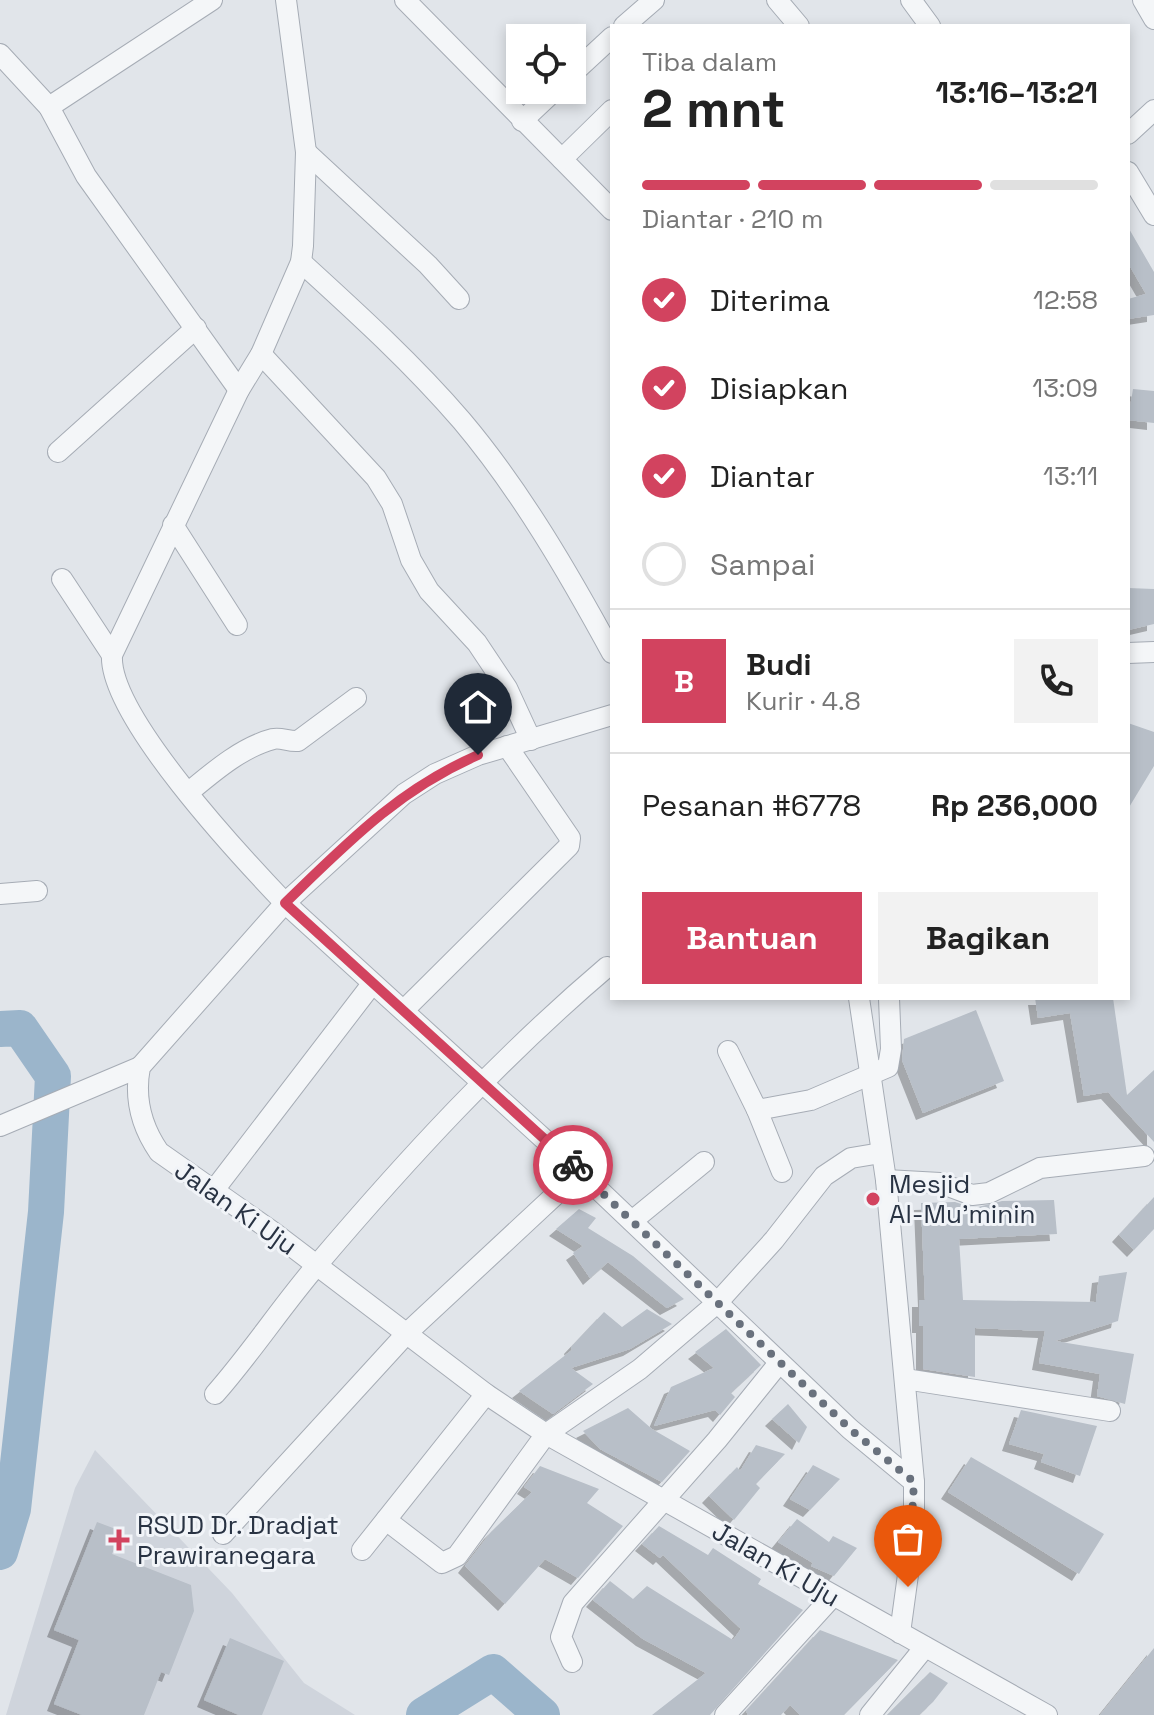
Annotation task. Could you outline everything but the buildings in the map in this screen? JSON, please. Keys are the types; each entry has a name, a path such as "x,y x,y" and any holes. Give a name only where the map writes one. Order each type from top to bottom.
{"street":[{"path":"49,107 212,0"},
{"path":"286,0 306,152 301,262 261,354 239,390 112,655 113,677 123,699 189,792 246,863 285,903 580,1172 850,1429 914,1482"},
{"path":"405,0 610,208"},
{"path":"626,24 654,0"},
{"path":"777,0 797,24"},
{"path":"911,0 929,24"},
{"path":"1143,0 1154,19"},
{"path":"586,61 610,39"},
{"path":"0,54 49,107 86,176 239,390"},
{"path":"522,121 540,104"},
{"path":"1130,132 1154,110"},
{"path":"562,159 610,112"},
{"path":"306,152 459,299"},
{"path":"1130,175 1154,215"},
{"path":"301,262 374,329 463,423 504,476 610,650"},
{"path":"58,452 196,328"},
{"path":"261,354 386,492 404,531 411,560 429,591 485,655 507,688 531,740"},
{"path":"173,525 237,625"},
{"path":"62,579 112,655"},
{"path":"1130,653 1154,652"},
{"path":"189,792 226,763 261,743 277,738 298,741 356,698"},
{"path":"0,1126 140,1067 285,903 404,794 435,774 507,746 610,716"},
{"path":"404,1010 569,846 570,838 507,746"},
{"path":"0,894 37,891"},
{"path":"215,1394 269,1331 281,1310 317,1266 482,1081 607,967"},
{"path":"214,1190 372,984"},
{"path":"859,1000 886,1180 914,1482 914,1531 900,1633"},
{"path":"757,1110 811,1100 888,1067 891,1057 889,1000"},
{"path":"728,1051 757,1110 782,1172"},
{"name":"Jalan Ki Uju","path":"140,1067 137,1085 147,1134 159,1152 486,1394 546,1434 1047,1715"},
{"path":"386,1520 442,1563 451,1561 514,1483 546,1434 640,1369 717,1303 774,1240 824,1176 851,1158 881,1153"},
{"path":"886,1180 929,1182 953,1191 981,1194 1040,1168 1144,1156"},
{"path":"632,1221 704,1162"},
{"path":"223,1534 407,1333 580,1172"},
{"path":"572,1662 561,1637 573,1603 662,1498 717,1440 779,1363"},
{"path":"905,1379 1110,1411"},
{"path":"362,1550 486,1394"},
{"path":"725,1715 833,1596"},
{"path":"870,1715 925,1647"}],"shaded area":[{"name":"RSUD Dr. Dradjat Prawiranegara","path":"95,1450 232,1593 304,1683 355,1715 6,1715 75,1488"}],"waterway":[{"path":"0,1029 20,1028 53,1076 46,1212 13,1509 0,1552"},
{"path":"424,1715 493,1672 542,1715"}],"way so far":[{"path":"573,1165 779,1363 850,1429 914,1482 914,1531 908,1587"}],"place":[{"name":"Mesjid Al-Mu'minin","path":"873,1199"},
{"name":"RSUD Dr. Dradjat Prawiranegara","path":"119,1540"}],"route":[{"path":"478,755 435,774 404,794 370,821 285,903 573,1165"}]}
